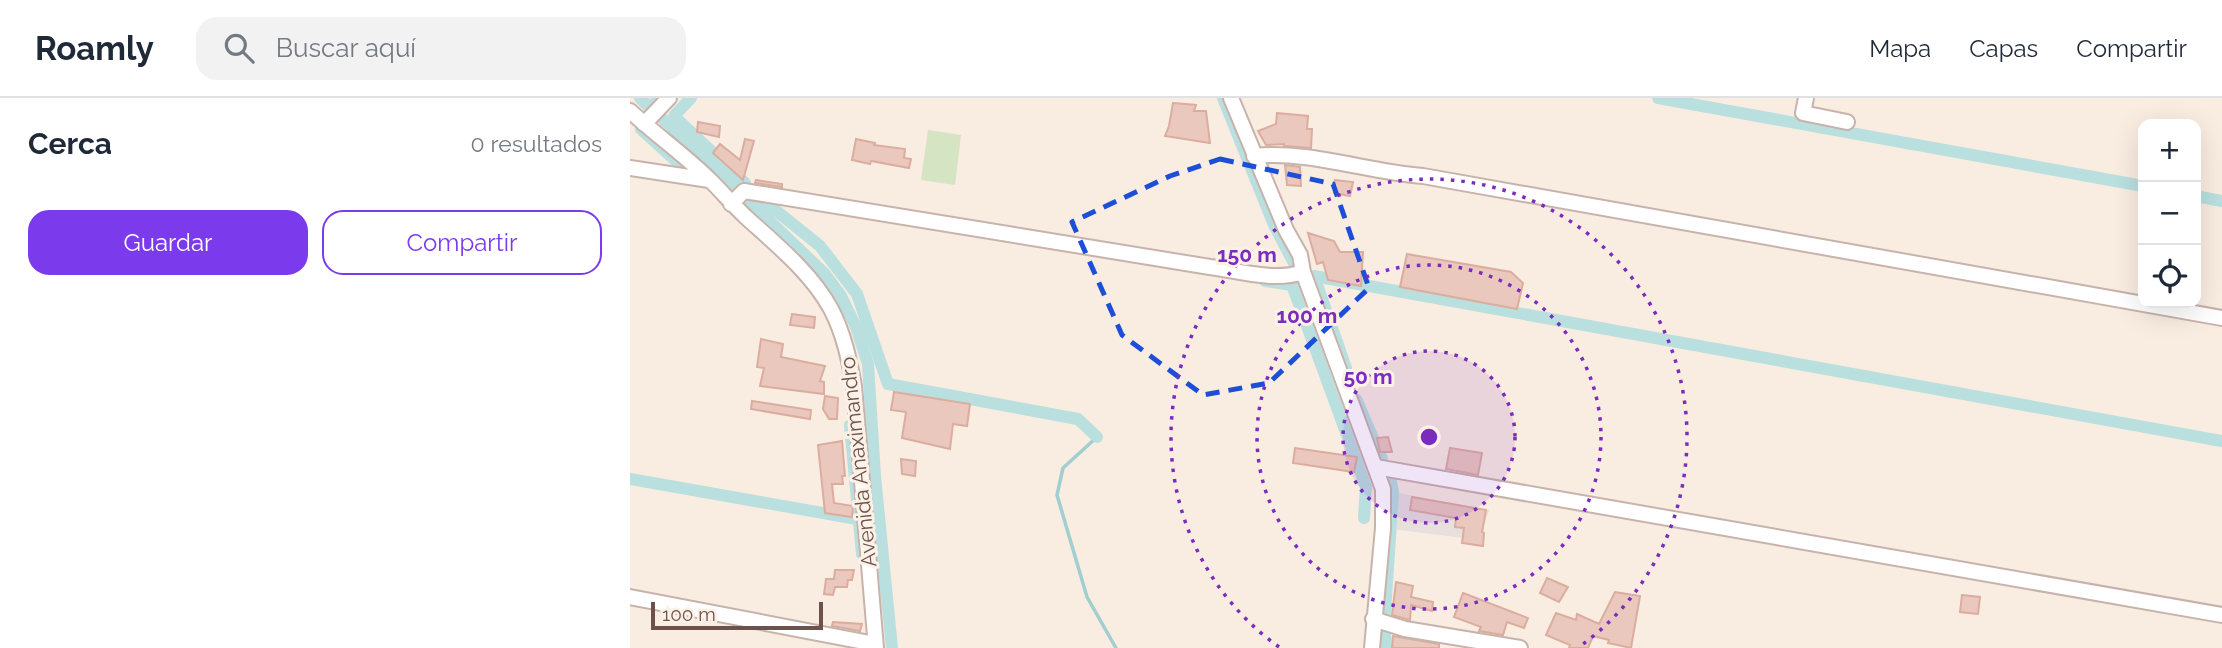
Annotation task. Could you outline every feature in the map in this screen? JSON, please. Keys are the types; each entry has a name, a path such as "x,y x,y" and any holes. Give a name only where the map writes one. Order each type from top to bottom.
{"street":[{"path":"1231,98 1286,230 1300,255 1303,272 1383,489 1384,506 1372,648"},
{"path":"1806,98 1803,113 1847,122"},
{"path":"647,122 666,101"},
{"name":"Avenida Anaximandro","path":"630,111 647,122 710,180 736,199 815,284 831,308 848,353 854,386 876,646"},
{"path":"1254,156 1276,153 1401,175 1423,176 2222,318"},
{"path":"630,167 710,180"},
{"path":"736,199 744,191 1210,267 1279,276 1303,272"},
{"path":"1376,467 2222,615"},
{"path":"630,597 876,646"},
{"path":"1373,619 1405,629 1520,648"}],"highlighted area":[{"path":"1220,159 1333,184 1369,288 1269,383 1203,395 1122,335 1072,222 1170,176"}],"shaded area":[{"path":"1393,492 1489,510 1480,540 1391,529"}],"green space":[{"path":"928,130 961,135 955,185 921,180"}],"building":[{"path":"1173,103 1196,105 1194,111 1206,111 1210,143 1165,136"},
{"path":"1277,113 1308,116 1307,129 1312,129 1311,148 1284,144 1266,145 1258,131 1276,124"},
{"path":"698,122 720,126 719,137 697,132"},
{"path":"745,139 754,141 743,180 713,153 720,144 740,160"},
{"path":"856,139 875,143 874,145 905,149 904,158 911,159 909,168 852,160"},
{"path":"1285,165 1300,167 1301,186 1287,185"},
{"path":"756,180 782,184 782,187 755,183"},
{"path":"1335,180 1353,182 1350,196 1334,193"},
{"path":"1308,233 1334,241 1340,252 1363,252 1361,286 1328,280 1323,262 1317,264"},
{"path":"1407,254 1511,272 1523,283 1517,309 1400,287"},
{"path":"792,314 815,317 814,328 790,325"},
{"path":"761,339 783,344 781,357 825,366 820,381 824,382 824,394 760,386 764,368 757,367"},
{"path":"894,392 970,404 967,426 953,424 950,449 902,438 906,412 891,410"},
{"path":"825,396 838,398 837,419 829,419 823,409"},
{"path":"752,401 811,410 810,419 751,409"},
{"path":"1388,437 1392,452 1380,452 1377,438"},
{"path":"842,441 845,476 842,476 843,484 832,484 834,503 853,506 852,517 825,513 818,445"},
{"path":"1295,448 1357,457 1354,472 1293,463"},
{"path":"1450,448 1482,453 1478,475 1446,469"},
{"path":"901,459 916,461 915,476 902,474"},
{"path":"1412,497 1486,510 1482,532 1483,546 1462,543 1464,528 1455,527 1456,518 1410,510"},
{"path":"835,570 854,570 852,580 848,580 847,587 835,587 833,595 824,594 826,579 834,579"},
{"path":"1547,578 1568,587 1559,602 1540,593"},
{"path":"1396,582 1413,586 1411,597 1433,602 1432,611 1411,605 1410,620 1392,615"},
{"path":"1615,592 1640,596 1631,648 1608,643 1609,640 1593,636 1588,648 1569,648 1570,645 1546,635 1556,613 1576,620 1577,614 1599,624"},
{"path":"1463,593 1528,618 1524,628 1507,622 1503,635 1479,631 1481,627 1454,617"},
{"path":"1962,595 1980,597 1978,614 1960,612"},
{"path":"833,622 862,624 860,631 832,626"},
{"path":"1393,636 1439,644 1439,648 1392,648"}],"waterway":[{"path":"640,98 647,105"},
{"path":"691,98 674,116 745,183"},
{"path":"1223,98 1274,225 1295,265"},
{"path":"1658,98 2138,185"},
{"path":"664,120 825,274 841,296 856,327 868,364 875,476 892,648"},
{"path":"641,129 686,170"},
{"path":"2201,197 2222,201"},
{"path":"764,201 820,246 857,294 888,384 1078,419 1097,437"},
{"path":"1314,276 2222,441"},
{"path":"1314,276 1346,368"},
{"path":"1265,281 1292,285 1366,487 1364,518"},
{"path":"1356,399 1382,459"},
{"path":"850,425 862,554"},
{"path":"1097,437 1063,468 1057,495 1087,597 1116,648"},
{"path":"1385,612 1393,492 1390,477"},
{"path":"630,479 857,519"},
{"path":"1385,634 1386,648"}]}
